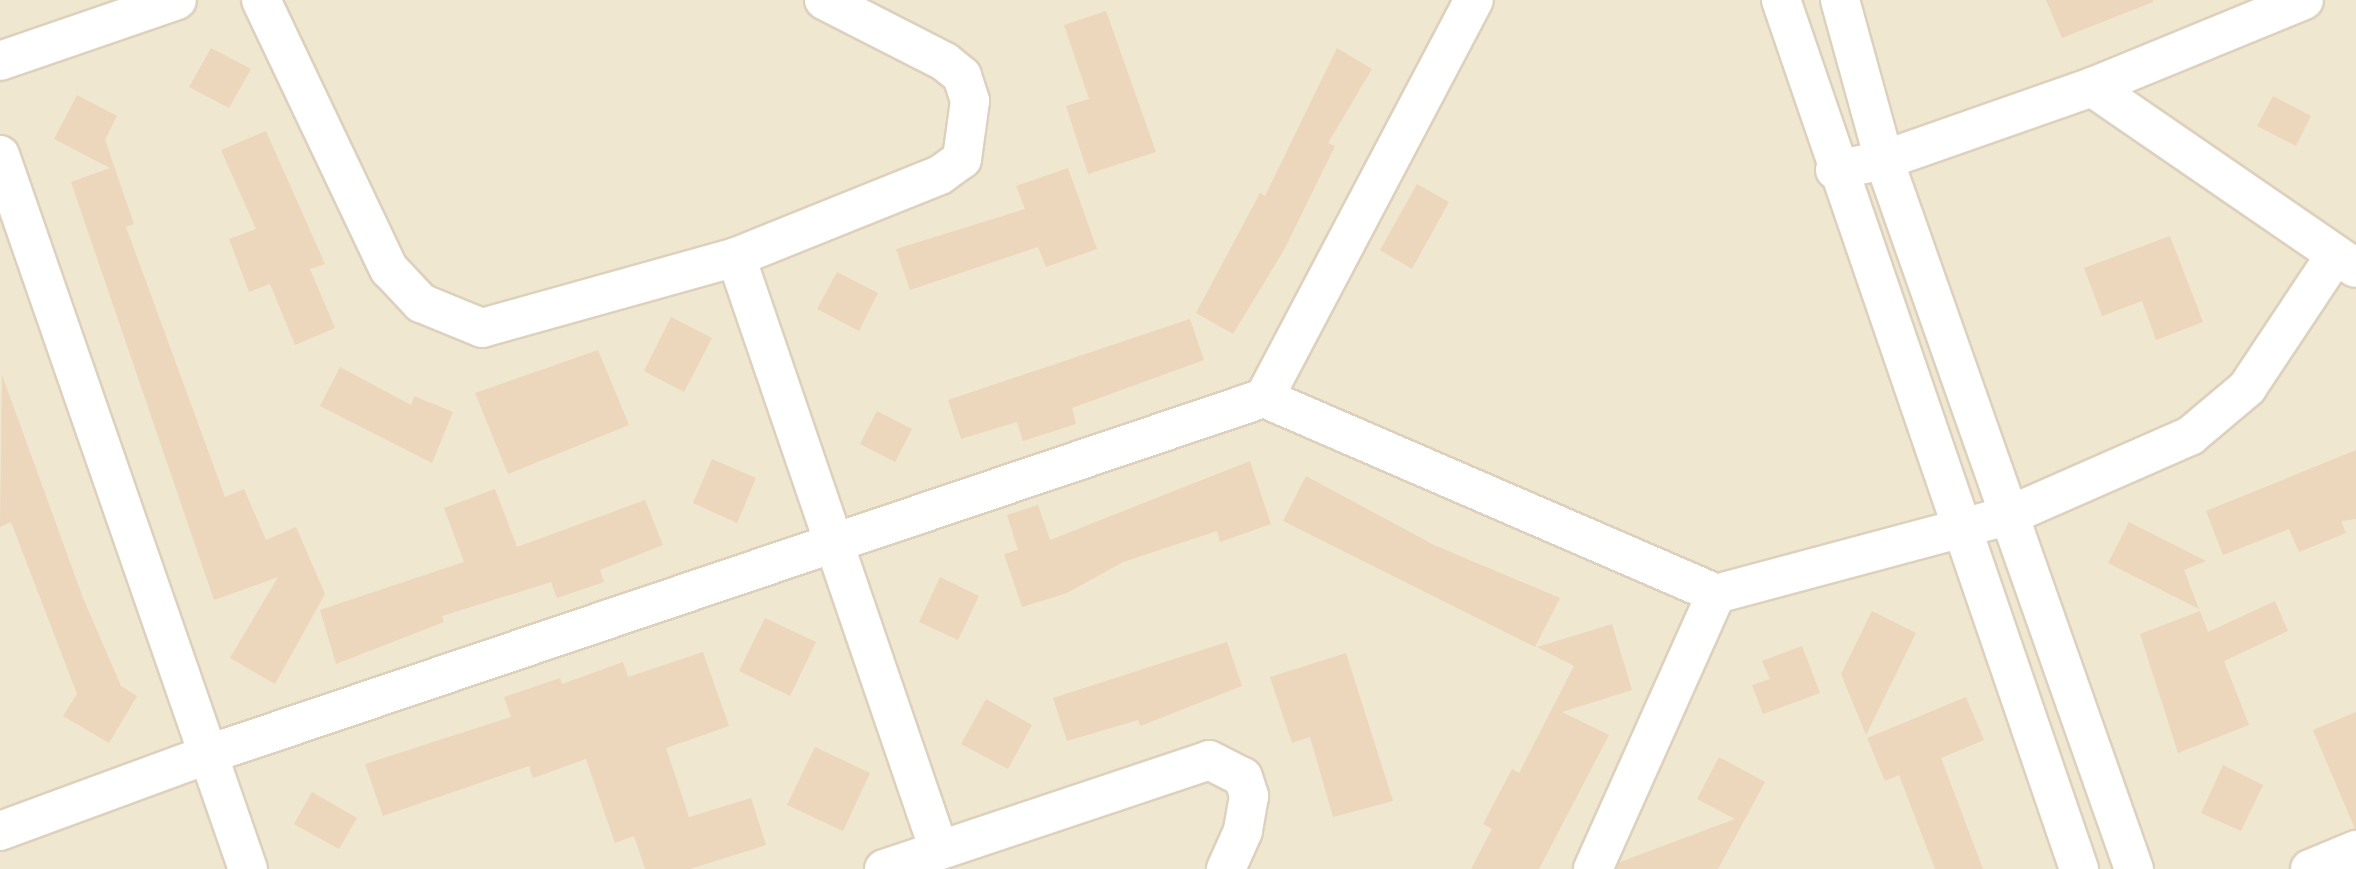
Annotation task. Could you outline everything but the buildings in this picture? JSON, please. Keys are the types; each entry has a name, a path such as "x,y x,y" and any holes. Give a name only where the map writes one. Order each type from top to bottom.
{"street":[{"path":"0,61 177,0"},
{"path":"261,0 389,269 421,303 482,328 736,257 940,175 962,159 970,101 962,76 824,0"},
{"path":"1264,398 1474,0"},
{"path":"1781,0 1835,170 1964,529 2080,869"},
{"path":"1840,0 1884,160 2134,869"},
{"path":"1835,170 1884,160 2092,87 2304,0"},
{"path":"0,831 209,754 840,545 1264,398 1716,594 2010,515 2190,436 2219,415 2345,263 2092,87"},
{"path":"0,155 248,869"},
{"path":"736,257 840,545 939,847"},
{"path":"1593,869 1716,594"},
{"path":"884,869 939,847 1209,760 1243,777 1249,796 1243,831 1226,869"},
{"path":"2310,869 2356,850"}],"shaded area":[{"path":"0,0 2356,0 2356,869 0,869"}]}
